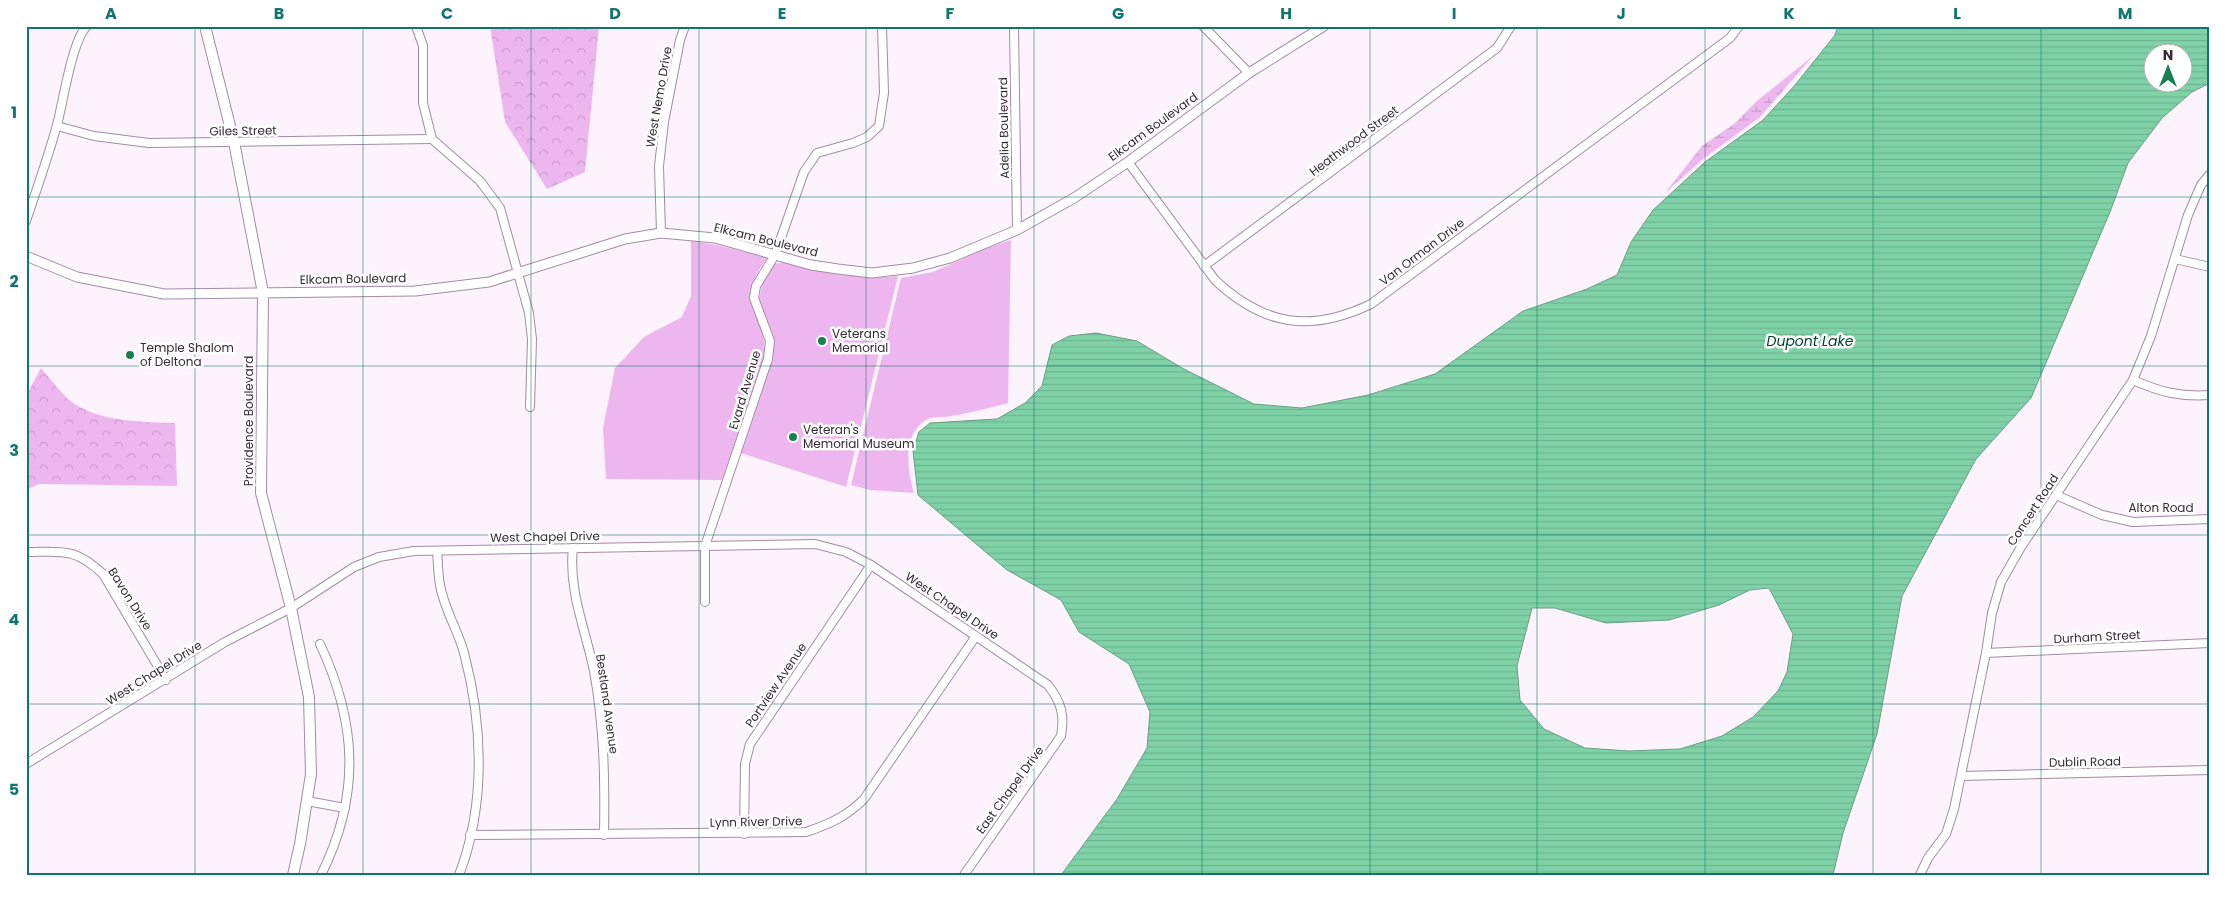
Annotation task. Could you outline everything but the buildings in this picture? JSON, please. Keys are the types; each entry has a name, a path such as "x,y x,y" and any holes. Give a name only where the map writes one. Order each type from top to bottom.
{"main road":[{"name":"Providence Boulevard","path":"205,26 234,142 263,293 261,493 310,697 311,774 300,844 292,875"}],"street":[{"path":"26,221 57,126 77,45 82,30 87,26"},
{"path":"416,26 423,46 423,103 432,140 480,181 500,208 516,272 529,313 532,339 530,407"},
{"name":"West Nemo Drive","path":"661,233 659,166 664,122 680,40 685,26"},
{"name":"Evard Avenue","path":"705,602 705,546 768,359 770,341 754,298 756,286 762,272 775,255 804,172 817,153 853,143 867,136 879,126 884,93 882,26"},
{"name":"Adelia Boulevard","path":"1014,26 1017,230"},
{"path":"1203,26 1248,73"},
{"name":"Elkcam Boulevard","path":"26,256 77,277 164,294 415,291 490,282 625,238 661,233 715,238 811,265 872,273 912,268 950,258 1017,230 1074,198 1128,162 1248,73 1324,26"},
{"name":"Heathwood Street","path":"1204,266 1497,48 1511,26"},
{"name":"Van Orman Drive","path":"1128,162 1204,266 1233,297 1249,308 1270,316 1297,322 1324,321 1347,315 1371,304 1730,38 1739,26"},
{"name":"Giles Street","path":"57,126 94,136 149,143 432,140"},
{"name":"Concert Road","path":"1920,875 1928,858 1946,834 1962,776 1992,613 2002,582 2021,547 2133,380 2151,336 2188,215 2201,185 2210,174"},
{"path":"2175,259 2210,268"},
{"path":"2133,380 2159,392 2210,396"},
{"name":"Alton Road","path":"2056,496 2102,515 2133,522 2210,519"},
{"name":"West Chapel Drive","path":"26,764 166,680 225,642 290,608 363,562 414,551 815,544 846,552 871,565 1048,685 1060,701 1063,714"},
{"name":"Bestland Avenue","path":"572,548 574,590 594,672 602,732 605,782 604,834"},
{"path":"437,550 440,586 464,651 472,686 479,748 477,796 470,835 459,875"},
{"name":"Bavon Drive","path":"26,552 70,552 91,563 103,574 166,680"},
{"name":"Portview Avenue","path":"744,834 745,764 750,744 871,565"},
{"name":"Lynn River Drive","path":"470,835 806,832 833,823 852,811 864,798 976,636"},
{"name":"Durham Street","path":"1986,653 2210,642"},
{"path":"320,644 335,676 349,736 351,764 342,828 321,875"},
{"name":"East Chapel Drive","path":"964,875 1053,750 1061,736 1063,714"},
{"name":"Dublin Road","path":"1962,776 2210,770"},
{"path":"307,801 345,808"}],"green space":[{"path":"490,26 599,26 585,172 547,189 505,122"},
{"path":"1813,56 1760,117 1703,159 1665,193 1702,146 1734,124 1758,100"},
{"path":"1011,240 1008,403 948,417 930,418 920,425 910,442 908,463 914,493 870,490 851,485 901,278 933,272 987,248"},
{"path":"691,241 717,245 767,258 756,275 751,289 751,300 762,330 764,358 722,480 606,479 603,428 615,368 644,337 682,317 691,296"},
{"path":"785,262 855,276 898,276 846,487 741,453 774,351 770,333 758,303 762,285 774,264"},
{"path":"41,368 66,397 87,411 124,420 175,423 177,486 39,484 26,490 26,396"}],"water":[{"name":"Dupont Lake","path":"1838,26 2210,26 2210,83 2194,91 2194,42 2144,42 2144,92 2192,92 2162,118 2128,163 2110,212 2031,398 1976,459 1902,596 1877,734 1843,833 1833,875 1061,875 1117,799 1147,748 1150,712 1129,664 1079,632 1061,600 1007,570 918,495 913,451 919,432 930,423 997,419 1025,403 1042,386 1052,345 1069,336 1096,333 1137,341 1182,368 1254,404 1302,408 1368,395 1435,374 1523,311 1587,289 1617,275 1631,242 1653,210 1705,162 1763,120 1795,85 1835,35","holes":["1769,588 1793,634 1787,672 1778,691 1753,717 1722,736 1680,749 1629,751 1585,748 1544,729 1520,700 1517,666 1532,608 1555,608 1606,623 1669,620 1719,605 1750,590"]}],"place":[{"name":"Veterans Memorial","path":"822,341"},
{"name":"Temple Shalom of Deltona","path":"130,355"},
{"name":"Veteran's Memorial Museum","path":"793,437"}]}
